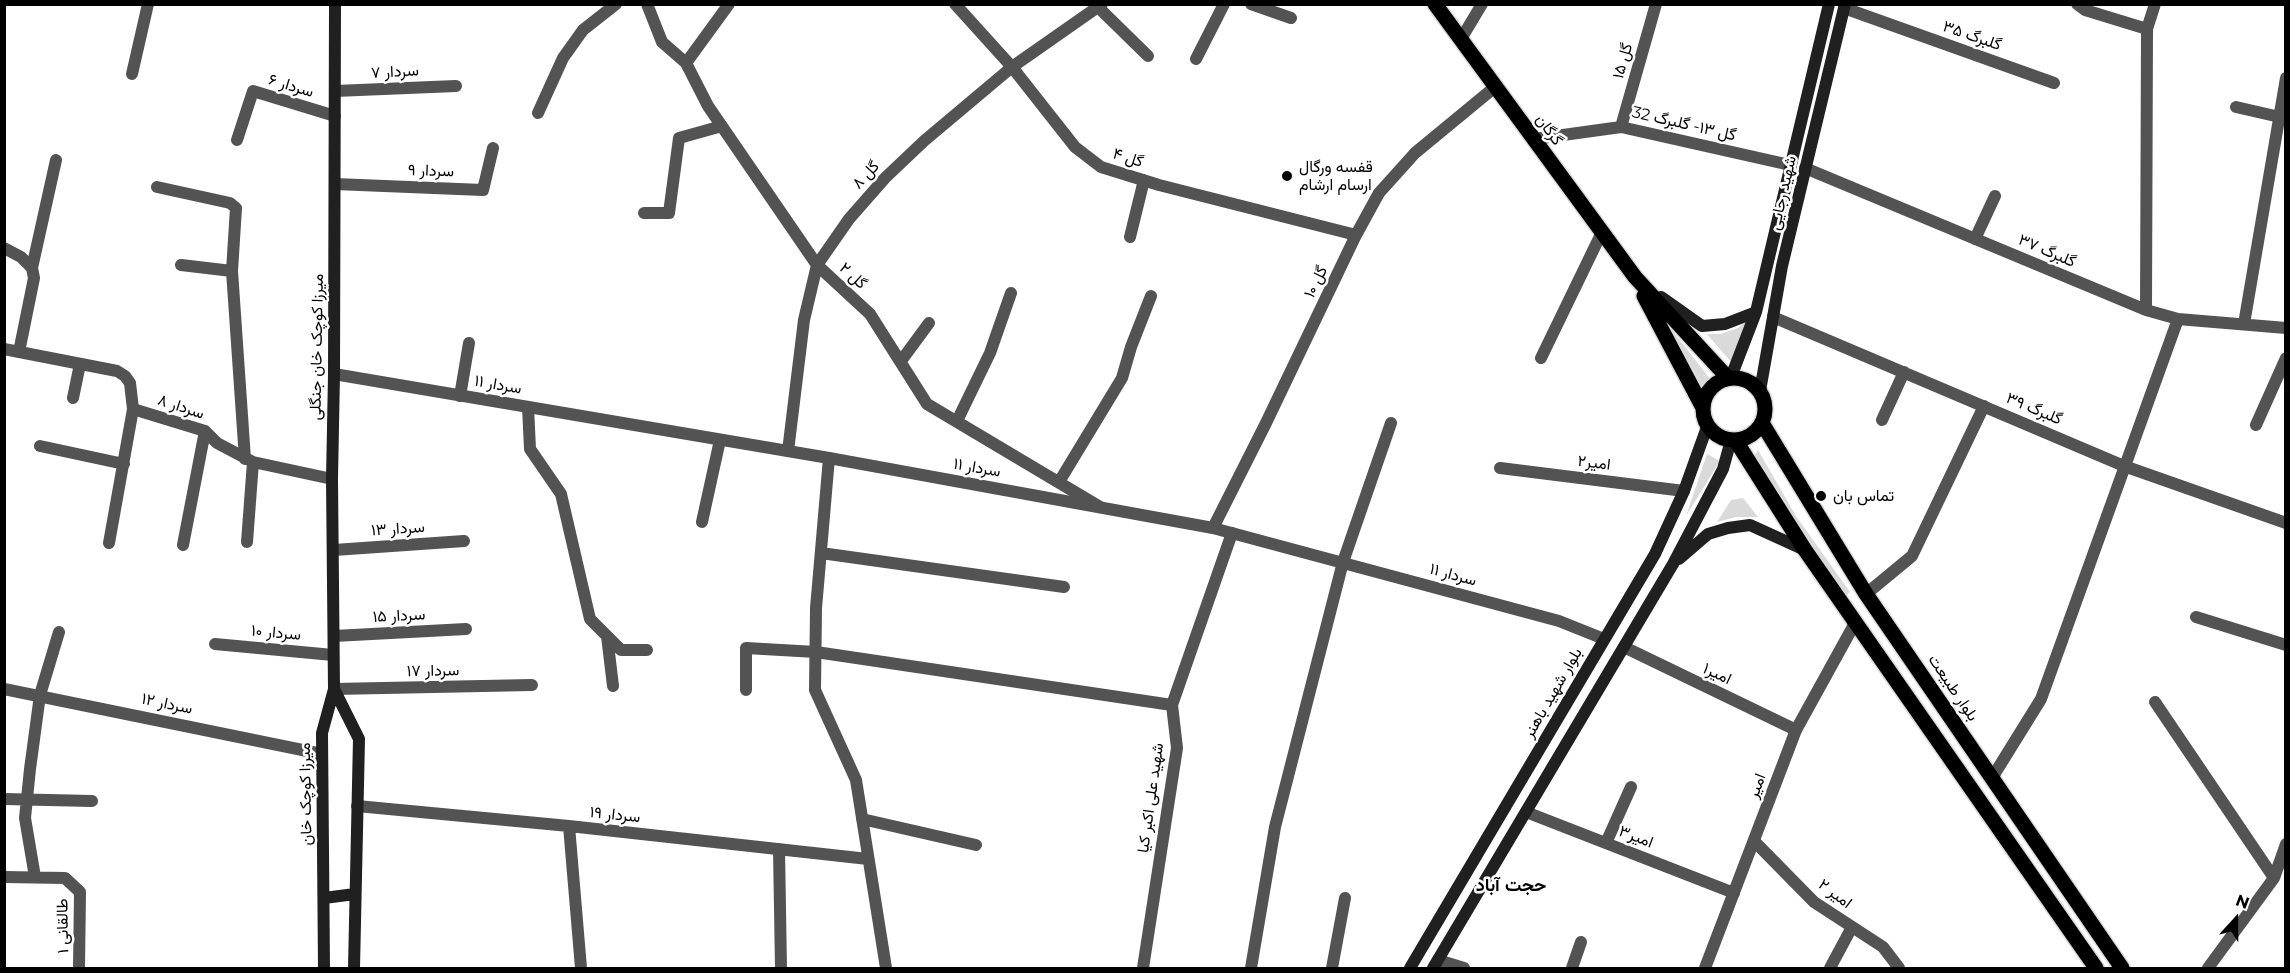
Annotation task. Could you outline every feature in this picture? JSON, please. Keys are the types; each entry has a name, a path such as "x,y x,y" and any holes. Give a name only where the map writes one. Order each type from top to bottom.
{"main road":[{"name":"میرزا کوچک خان جنگلی","path":"334,689 332,479 335,4"},
{"name":"گرگان","path":"1435,4 1635,277"},
{"name":"شهید رجایی","path":"1730,378 1756,312 1829,4"},
{"name":"شهید رجایی","path":"1760,391 1773,317 1805,168 1845,7"},
{"path":"1635,277 1677,310 1702,326 1725,324 1756,312"},
{"path":"1635,277 1730,378"},
{"path":"1635,277 1702,406"},
{"path":"1742,379 1752,383 1760,391 1765,401 1765,412 1756,432 1747,438 1733,440 1715,435 1707,427 1702,406 1711,386 1721,380 1742,379"},
{"name":"بلوار طبیعت","path":"1762,423 1866,594 2122,969"},
{"name":"بلوار شهید باهنر","path":"1410,969 1655,554 1684,491 1707,427"},
{"path":"1733,440 1805,550 2096,969"},
{"path":"1436,964 1673,564 1723,469 1733,440"},
{"path":"1673,564 1708,534 1750,525 1805,550"},
{"path":"334,689 359,739 354,969"},
{"name":"میرزا کوچک خان","path":"324,969 322,733 334,689"},
{"path":"324,898 355,894"}],"street":[{"path":"132,74 148,4"},
{"path":"538,113 563,58 583,30 616,4"},
{"name":"گل ۲","path":"647,4 662,42 686,63 708,106 817,265 870,314 927,404 1101,507"},
{"path":"686,63 729,4"},
{"name":"گل ۴","path":"955,4 1012,68 1075,147 1101,167 1356,235"},
{"path":"1196,59 1224,4"},
{"path":"1251,4 1291,18"},
{"path":"1461,39 1482,4"},
{"name":"گل ۱۵","path":"1621,127 1656,4"},
{"path":"2077,4 2085,10 2147,29"},
{"path":"2146,310 2147,29 2155,4"},
{"path":"1100,6 1148,56"},
{"name":"گل ۸","path":"788,451 804,320 817,265 849,219 885,178 924,141 1012,68 1100,6"},
{"name":"گلبرگ ۳۵","path":"1845,7 2055,83"},
{"path":"2244,324 2282,118 2286,78"},
{"name":"سردار ۷","path":"335,91 456,86"},
{"name":"گل ۱۰","path":"1213,528 1356,235 1379,193 1415,153 1495,87"},
{"name":"سردار ۶","path":"237,140 253,91 335,116"},
{"path":"2235,107 2282,118"},
{"path":"644,213 669,213 679,138 722,126"},
{"name":"گل ۱۳- گلبرگ 32","path":"1534,140 1621,127 1790,165"},
{"name":"سردار ۹","path":"335,184 483,190 493,148"},
{"path":"19,352 34,278 32,268 56,160"},
{"name":"گلبرگ ۳۷","path":"1805,168 2146,310 2178,319 2286,328"},
{"path":"1130,237 1144,180"},
{"path":"157,187 233,205 236,208 232,271 249,460 247,542"},
{"path":"1975,239 1995,196"},
{"path":"1541,358 1602,232"},
{"path":"4,248 21,257 32,268"},
{"path":"181,265 232,271"},
{"path":"957,422 990,353 1011,293"},
{"path":"1059,482 1122,378 1131,347 1151,296"},
{"name":"گلبرگ ۳۹","path":"1773,317 2124,466 2286,524"},
{"path":"1992,778 2041,699 2178,319"},
{"path":"901,361 929,323"},
{"path":"460,396 469,343"},
{"name":"سردار ۸","path":"4,349 117,371 130,383 133,409 204,431 217,443 249,460 332,479"},
{"path":"2256,425 2286,358"},
{"path":"73,398 80,364"},
{"path":"1882,420 1904,372"},
{"name":"سردار ۱۱","path":"334,374 829,458 1213,528 1559,621 1604,639"},
{"path":"1866,594 1912,556 1984,406"},
{"path":"528,407 530,448 561,494 590,619 621,650 646,650"},
{"path":"109,543 133,409"},
{"path":"1251,969 1275,827 1343,562 1391,423"},
{"path":"183,545 204,431"},
{"path":"702,522 720,440"},
{"path":"40,446 124,464"},
{"path":"829,458 816,608 815,690 856,780 886,969"},
{"name":"امیر۲","path":"1500,468 1684,491"},
{"name":"شهید علی اکبر کیا","path":"1143,969 1176,748 1172,705 1232,533"},
{"name":"سردار ۱۳","path":"334,550 464,541"},
{"path":"821,553 1064,587"},
{"path":"2196,617 2286,645"},
{"name":"امیر","path":"1706,969 1796,730 1856,623"},
{"name":"سردار ۱۵","path":"334,636 466,629"},
{"path":"35,878 25,818 40,695 59,632"},
{"path":"607,636 614,686"},
{"name":"سردار ۱۰","path":"215,644 333,655"},
{"name":"امیر۱","path":"1624,647 1796,730"},
{"path":"746,690 746,648 816,652 1172,705"},
{"name":"سردار ۱۷","path":"334,689 532,685"},
{"name":"سردار ۱۲","path":"4,688 322,754"},
{"path":"2155,702 2274,878"},
{"path":"1606,843 1631,787"},
{"path":"4,800 92,801"},
{"name":"سردار ۱۹","path":"357,806 569,826 868,859"},
{"name":"امیر۳","path":"1526,812 1734,893"},
{"path":"862,819 976,845"},
{"path":"569,826 581,969"},
{"name":"امیر ۲","path":"1754,840 1814,902 1883,947 1899,969"},
{"path":"2208,969 2274,878 2286,844"},
{"path":"779,849 781,969"},
{"name":"طالقانی ۱","path":"4,877 65,878 80,892 79,969"},
{"path":"1332,969 1344,898"},
{"path":"1830,969 1852,927"},
{"path":"1572,969 1581,942"},
{"path":"1436,964 1464,969"}],"shaded area":[{"path":"1661,316 1711,380 1703,389"},
{"path":"1749,318 1732,363 1707,334 1721,334 1738,328"},
{"path":"1758,450 1796,516 1850,592 1845,596 1749,464"},
{"path":"1707,454 1720,461 1686,516"},
{"path":"1743,498 1758,517 1736,517 1717,522 1731,500"}],"place":[{"name":"قفسه ورگال ارسام ارشام","path":"1287,176"},
{"name":"تماس بان","path":"1821,496"}],"district":[{"name":"حجت آباد","path":"1511,886"}]}
